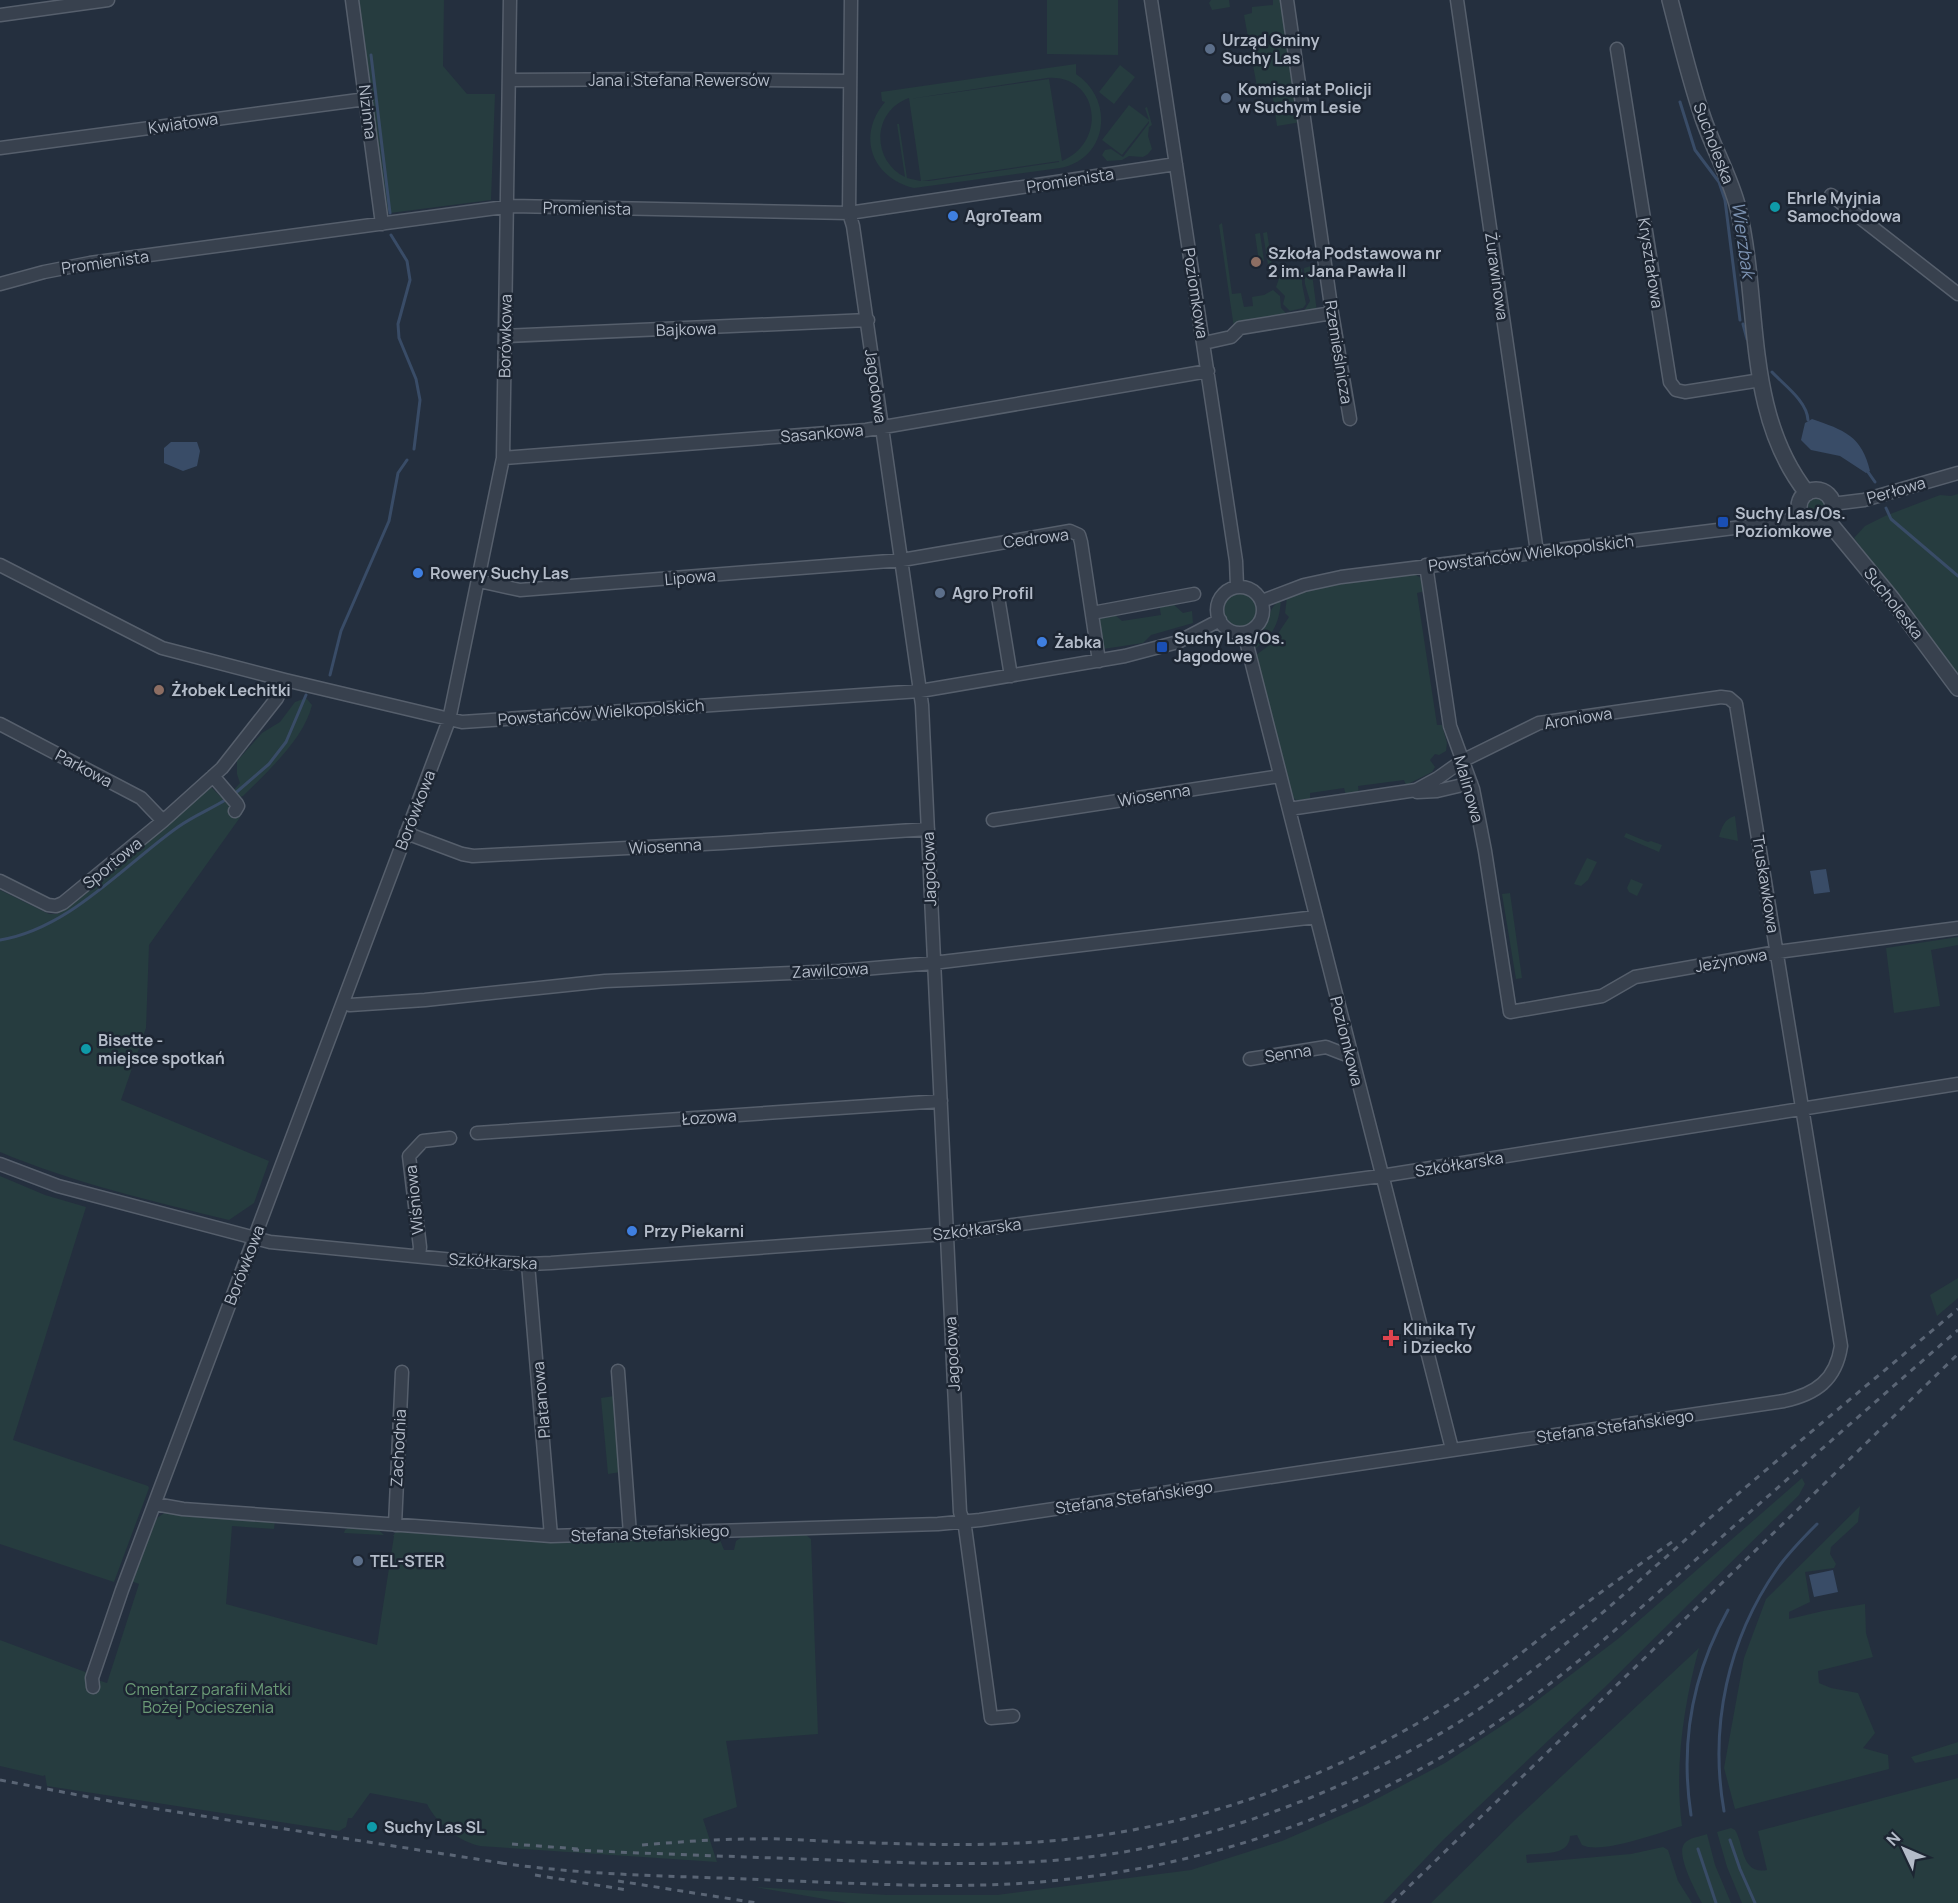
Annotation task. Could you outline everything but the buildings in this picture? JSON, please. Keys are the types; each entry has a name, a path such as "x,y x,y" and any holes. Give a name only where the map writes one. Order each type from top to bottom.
{"street":[{"path":"0,15 108,0"},
{"name":"Nizinna","path":"352,0 382,224"},
{"name":"Borówkowa","path":"93,1688 92,1678 126,1579 449,720 503,458 510,0"},
{"name":"Jagodowa","path":"851,0 849,213 868,321 920,690 960,1508 965,1527 992,1718 1013,1716"},
{"name":"Poziomkowa","path":"1151,0 1204,343 1238,586"},
{"name":"Rzemieślnicza","path":"1287,0 1332,313 1350,419"},
{"name":"Żurawinowa","path":"1457,0 1537,552"},
{"name":"Sucholeska","path":"1670,0 1701,114 1738,209 1767,413 1778,445 1807,493"},
{"name":"Kryształowa","path":"1617,49 1670,382 1676,390 1685,392 1761,380"},
{"name":"Jana i Stefana Rewersów","path":"509,80 850,81"},
{"name":"Kwiatowa","path":"0,148 366,99"},
{"name":"Promienista","path":"0,284 66,267 506,207 849,213 1176,164"},
{"path":"1831,195 1958,294"},
{"path":"1204,343 1231,337 1240,328 1332,313"},
{"name":"Bajkowa","path":"505,336 868,321"},
{"name":"Sasankowa","path":"503,458 882,427 1208,371"},
{"name":"Perłowa","path":"1832,504 1864,500 1958,472"},
{"path":"1817,490 1831,499 1832,504 1832,513 1827,520 1814,524 1802,517 1799,504 1807,493 1817,490"},
{"name":"Powstańców Wielkopolskich","path":"1262,601 1288,590 1323,580 1766,524 1802,517"},
{"name":"Sucholeska","path":"1827,520 1892,599 1958,688"},
{"name":"Cedrowa","path":"902,560 1070,531 1079,535 1099,661"},
{"name":"Lipowa","path":"478,581 498,587 530,589 902,560"},
{"name":"Powstańców Wielkopolskich","path":"0,565 156,646 285,680 462,722 920,690 1099,661 1162,647 1202,631 1220,620"},
{"name":"Malinowa","path":"1426,566 1450,726 1471,783 1485,851 1510,1012"},
{"path":"1244,586 1255,591 1262,601 1264,608 1261,621 1256,627 1244,633 1227,629 1220,620 1217,606 1230,588 1244,586"},
{"path":"1092,613 1194,594"},
{"path":"998,597 1011,676"},
{"name":"Poziomkowa","path":"1244,633 1452,1449"},
{"name":"Sportowa","path":"0,880 48,905 58,906 163,821 213,776 277,698 285,680"},
{"name":"Aroniowa","path":"1289,809 1416,790 1462,761 1539,723 1729,698"},
{"name":"Truskawkowa","path":"1729,698 1736,704 1803,1109"},
{"name":"Parkowa","path":"0,724 141,798 163,821"},
{"path":"213,776 226,791 235,807"},
{"name":"Wiosenna","path":"993,820 1280,776"},
{"name":"Aroniowa","path":"1407,792 1437,791 1471,783"},
{"name":"Wiosenna","path":"406,832 462,854 473,856 723,843 928,829"},
{"name":"Zawilcowa","path":"343,1002 350,1005 425,999 605,981 840,971 933,963 1316,916"},
{"name":"Jeżynowa","path":"1510,1012 1602,996 1635,977 1777,952 1958,928"},
{"name":"Senna","path":"1326,1047 1346,1034"},
{"name":"Senna","path":"1250,1059 1326,1047 1344,1053 1350,1052"},
{"name":"Szkółkarska","path":"0,1164 58,1186 270,1242 528,1264 946,1234 1381,1176 1958,1084"},
{"name":"Łozowa","path":"477,1133 941,1101"},
{"name":"Stefana Stefańskiego","path":"154,1504 183,1509 551,1536 963,1522 1784,1401 1800,1397 1833,1374 1839,1362 1841,1346 1803,1109"},
{"name":"Wiśniowa","path":"419,1256 420,1246 409,1156 423,1141 450,1138"},
{"name":"Platanowa","path":"528,1264 551,1536"},
{"path":"618,1371 630,1534"},
{"name":"Zachodnia","path":"395,1525 402,1372"}],"green space":[{"path":"358,0 444,0 443,66 467,94 495,94 491,200 390,213 385,208"},
{"path":"1047,0 1118,0 1118,55 1047,54"},
{"path":"1211,0 1229,0 1230,7 1212,10 1209,3"},
{"path":"1273,0 1284,0 1301,122 1277,126 1271,85 1257,87 1244,15 1252,13 1252,7 1273,5"},
{"path":"1076,64 1076,74 1097,98 1101,113 1101,127 1088,153 1076,162 1060,168 914,188 888,175 873,154 870,142 871,128 885,102 882,101 881,92","holes":["1047,78 1064,80 1078,87 1087,97 1091,111 1091,125 1086,139 1077,152 1062,161 1049,79 909,99","909,98 921,181 907,178 899,124 897,124 905,177 886,159 880,136 888,113 897,104","1059,161 929,181 922,181"]},
{"path":"1120,65 1135,77 1114,104 1099,92"},
{"path":"1129,105 1149,120 1145,108 1147,107 1152,125 1149,127 1148,136 1152,149 1143,157 1129,156 1122,160 1107,161 1102,155 1105,150 1111,149 1123,157 1149,123 1149,121 1122,155 1102,140"},
{"path":"1222,223 1232,294 1241,293 1244,307 1253,306 1252,297 1264,295 1273,290 1280,296 1281,308 1286,313 1304,311 1310,301 1305,284 1304,268 1311,266 1317,312 1234,328 1219,225"},
{"path":"1267,232 1273,271 1269,271 1263,233"},
{"path":"1260,233 1264,261 1259,262 1255,234"},
{"path":"1302,269 1306,304 1303,308 1290,311 1283,304 1285,296 1276,287 1281,273"},
{"path":"1816,494 1821,495 1827,501 1827,511 1821,517 1816,518 1811,517 1805,511 1804,506 1805,501 1811,495"},
{"path":"1958,494 1958,677 1854,538 1865,526 1885,516 1940,495"},
{"path":"1414,574 1421,578 1425,591 1417,593 1437,725 1442,725 1447,743 1446,751 1439,755 1435,754 1430,760 1435,767 1432,772 1406,785 1404,780 1358,786 1359,794 1346,796 1344,788 1310,793 1310,801 1296,800 1290,795 1256,655 1271,644 1289,617 1285,613 1287,597 1339,583"},
{"path":"1241,593 1253,598 1258,610 1253,622 1241,627 1229,622 1224,610 1229,598"},
{"path":"1281,600 1279,616 1274,628 1255,649 1257,636 1265,626 1272,608"},
{"path":"1172,603 1183,613 1192,611 1193,623 1151,635 1143,643 1103,649 1098,621 1104,614 1113,613 1122,621 1161,615 1159,604"},
{"path":"306,698 312,705 308,718 293,742 243,796 237,798 232,792 240,783 237,761 262,733 280,722 295,702"},
{"path":"211,787 220,796 224,794 232,805 230,807 241,816 149,945 146,1028 121,1100 269,1161 254,1203 229,1220 85,1182 0,1152 0,890 49,914 57,914 65,910"},
{"path":"1735,816 1738,841 1719,837 1726,821"},
{"path":"1626,833 1662,845 1659,852 1624,837"},
{"path":"1587,858 1597,862 1588,880 1581,886 1574,884"},
{"path":"1631,879 1643,884 1637,896 1629,892 1627,888"},
{"path":"1510,893 1522,978 1516,979 1502,894"},
{"path":"1958,937 1958,945 1931,950 1940,1006 1894,1013 1886,948"},
{"path":"0,1176 45,1195 86,1207 13,1440 148,1486 114,1582 0,1544"},
{"path":"1958,1278 1958,1298 1937,1316 1930,1295"},
{"path":"614,1396 621,1472 608,1474 601,1398"},
{"path":"1802,1478 1805,1484 1799,1495 1604,1688 1443,1840 1383,1903 848,1903 755,1887 887,1895 997,1895 1191,1870 1282,1841 1365,1805 1445,1763 1518,1715 1619,1638"},
{"path":"1860,1506 1858,1522 1831,1547 1830,1554 1836,1564 1834,1568 1805,1572 1810,1602 1789,1612 1789,1619 1865,1604 1866,1633 1873,1657 1818,1671 1819,1683 1831,1688 1858,1693 1875,1733 1863,1748 1888,1755 1889,1769 1735,1809 1724,1768 1744,1658 1766,1599"},
{"name":"Cmentarz parafii Matki Bożej Pocieszenia","path":"166,1512 275,1521 274,1529 232,1526 226,1604 377,1645 393,1536 397,1530 714,1537 720,1540 724,1550 734,1550 736,1541 745,1535 805,1534 811,1539 818,1734 726,1741 737,1807 703,1819 717,1862 480,1846 449,1831 436,1818 427,1804 370,1793 352,1818 348,1818 346,1827 339,1831 47,1786 45,1775 0,1766 0,1640 88,1673 88,1677 107,1683 139,1584 131,1581 154,1520"},
{"path":"349,1527 377,1528 384,1535 344,1533"},
{"path":"1699,1648 1682,1736 1679,1781 1682,1826 1603,1847 1582,1845 1577,1835 1570,1836 1568,1843 1560,1850 1526,1855 1527,1863 1631,1854 1663,1847 1668,1850 1678,1881 1692,1903 1431,1903 1518,1817"},
{"path":"1958,1742 1958,1754 1915,1763 1911,1757"},
{"path":"1958,1778 1958,1903 1742,1903 1727,1867 1717,1832 1731,1828 1735,1830 1745,1857 1752,1868 1767,1870 1758,1831"},
{"path":"1707,1834 1715,1865 1731,1903 1702,1903 1685,1865 1682,1849 1684,1844"}],"water":[{"path":"1812,419 1842,431 1857,442 1867,459 1870,471 1866,473 1840,456 1811,450 1801,440 1805,423"},
{"path":"171,442 197,442 200,451 197,466 183,471 164,463 164,448"},
{"path":"1826,869 1830,892 1814,894 1810,871"},
{"path":"1833,1570 1838,1592 1814,1597 1809,1575"}],"waterway":[{"path":"371,55 390,213"},
{"name":"Wierzbak","path":"1680,102 1695,150 1719,182 1725,200 1740,320"},
{"path":"391,235 407,261 410,280 398,324 399,338 416,379 420,400 414,449"},
{"name":"Wierzbak","path":"1743,324 1747,339"},
{"name":"Wierzbak","path":"1772,372 1804,406 1808,420"},
{"path":"330,675 341,631 389,521 398,473 407,460"},
{"name":"Wierzbak","path":"1868,472 1875,482"},
{"name":"Wierzbak","path":"1886,508 1891,519 1958,576"},
{"path":"232,796 269,764 286,742 306,695"},
{"path":"0,940 25,934 72,910 178,827 227,799"},
{"path":"1724,1811 1720,1779 1721,1716 1726,1684 1735,1654 1746,1624 1777,1569 1817,1524"},
{"path":"1691,1815 1687,1761 1692,1709 1706,1658 1728,1610"},
{"path":"1730,1840 1755,1903"},
{"path":"1698,1849 1716,1903"}],"railway":[{"path":"573,1850 910,1863 1028,1862 1106,1855 1145,1848 1238,1824 1285,1808 1377,1768 1421,1745 1502,1693 1585,1628 1748,1486 1958,1309"},
{"path":"501,1863 569,1871 670,1876 891,1885 1010,1884 1072,1879 1195,1856 1255,1839 1314,1818 1371,1794 1427,1765 1481,1733 1536,1694 1615,1630 1958,1330"},
{"path":"1392,1903 1958,1354"},
{"path":"642,1845 764,1839 920,1844 1023,1843 1103,1835 1209,1812 1312,1776 1410,1728 1485,1680 1672,1542"},
{"path":"0,1780 120,1803 508,1864"},
{"path":"512,1844 579,1849"},
{"path":"535,1875 627,1890"},
{"path":"618,1881 757,1903"}],"place":[{"name":"Urząd Gminy Suchy Las","path":"1210,49"},
{"name":"Komisariat Policji w Suchym Lesie","path":"1226,98"},
{"name":"Ehrle Myjnia Samochodowa","path":"1775,207"},
{"name":"AgroTeam","path":"953,216"},
{"name":"Szkoła Podstawowa nr 2 im. Jana Pawła II","path":"1256,262"},
{"name":"Suchy Las/Os. Poziomkowe","path":"1723,522"},
{"name":"Rowery Suchy Las","path":"418,573"},
{"name":"Agro Profil","path":"940,593"},
{"name":"Żabka","path":"1042,642"},
{"name":"Suchy Las/Os. Jagodowe","path":"1162,647"},
{"name":"Żłobek Lechitki","path":"159,690"},
{"name":"Bisette - miejsce spotkań","path":"86,1049"},
{"name":"Przy Piekarni","path":"632,1231"},
{"name":"Klinika Ty i Dziecko","path":"1391,1338"},
{"name":"TEL-STER","path":"358,1561"},
{"name":"Suchy Las SL","path":"372,1827"}]}
